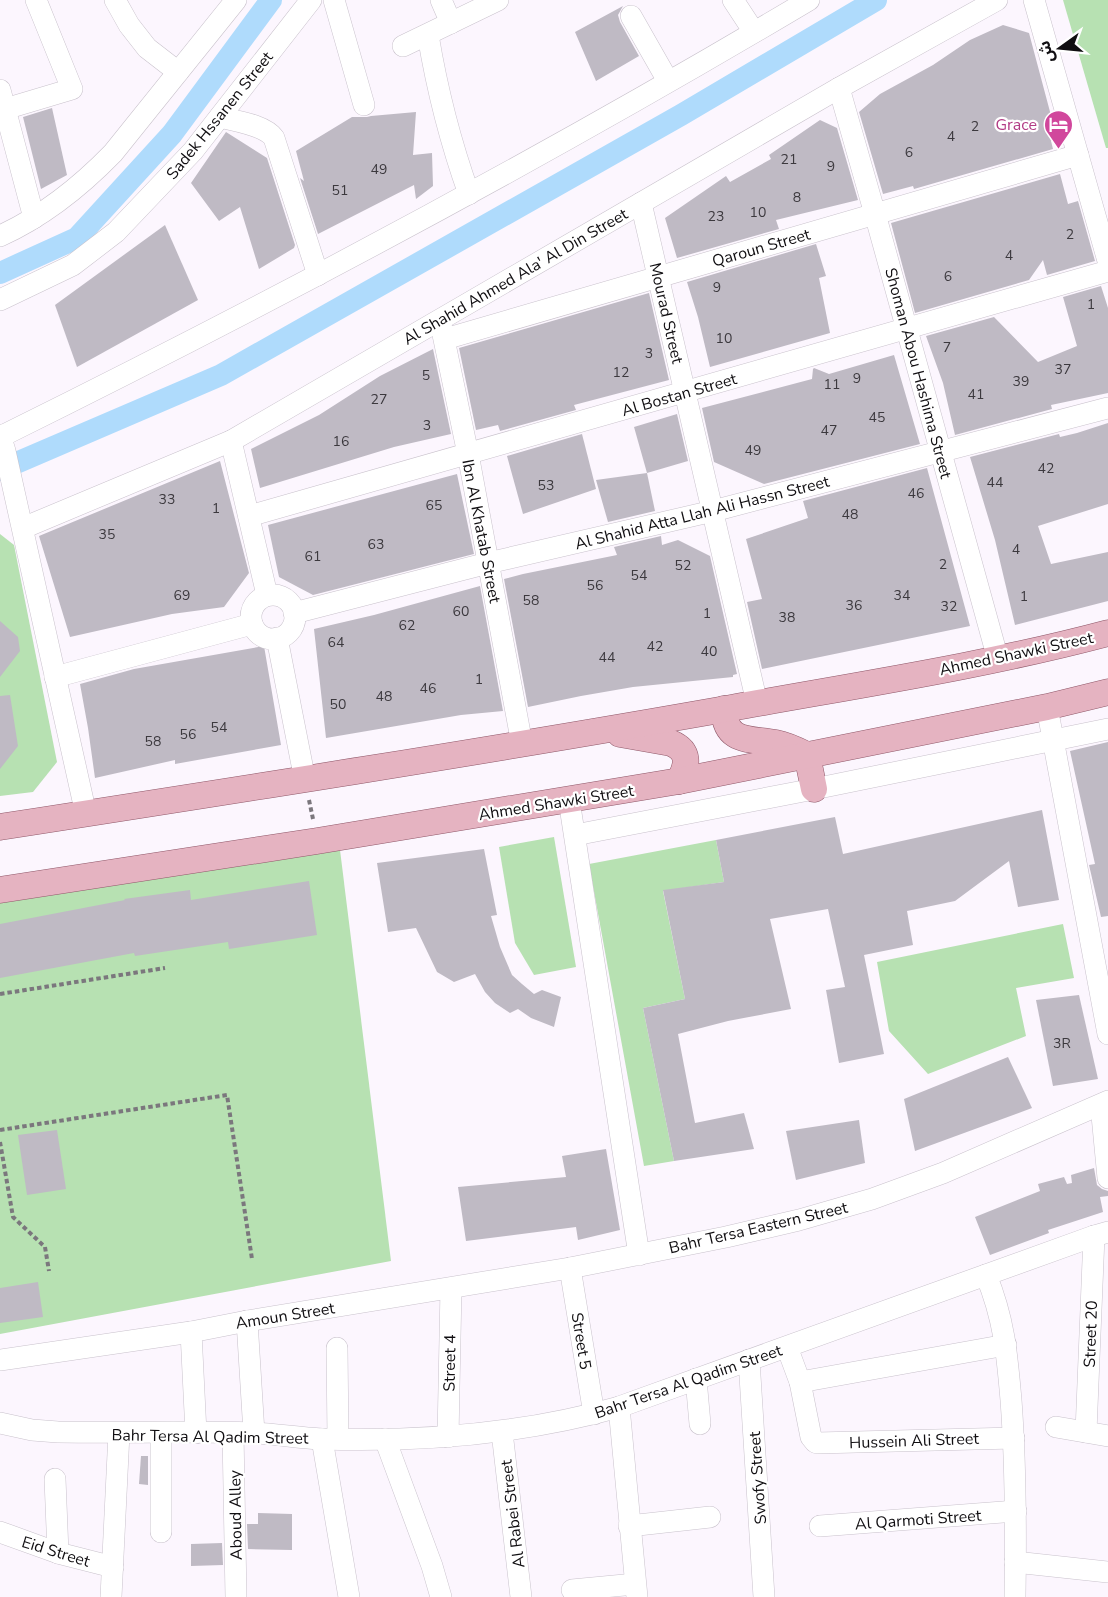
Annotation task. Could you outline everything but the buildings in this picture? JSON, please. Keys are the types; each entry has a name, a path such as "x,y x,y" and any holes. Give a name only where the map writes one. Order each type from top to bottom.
{"main road":[{"name":"Ahmed Shawki Street","path":"0,827 305,780 599,731 998,659 1108,633"},
{"name":"Ahmed Shawki Street","path":"0,890 317,841 679,781 1047,707 1108,692"},
{"path":"724,709 726,725 737,736 745,740 779,744 807,755 814,789"},
{"path":"599,731 671,742 677,745 686,762 686,768 679,781"}],"street":[{"path":"34,218 3,100 72,89 36,0"},
{"path":"115,0 129,25 147,48 178,72"},
{"path":"0,236 34,218 91,176 113,153 236,0"},
{"name":"Sadek Hssanen Street","path":"0,300 73,265 116,232 193,151 311,0"},
{"path":"334,0 364,105"},
{"path":"441,0 451,23"},
{"path":"403,46 498,0"},
{"path":"733,0 754,32"},
{"name":"Al Shahid Ahmed Ala' Al Din Street","path":"21,522 231,441 442,329 641,203 838,88 997,0"},
{"path":"1034,0 1108,261"},
{"path":"86,814 1,440 469,194 754,32 800,2"},
{"path":"631,16 668,81"},
{"path":"428,34 444,115 469,194"},
{"name":"Shoman Abou Hashima Street","path":"838,88 998,659"},
{"path":"220,117 264,129 272,134 318,275"},
{"name":"Qaroun Street","path":"442,329 659,277 1078,155"},
{"name":"Mourad Street","path":"641,203 757,703"},
{"name":"Al Bostan Street","path":"249,516 1108,271"},
{"name":"Ibn Al Khatab Street","path":"442,329 468,454 522,744"},
{"name":"Al Shahid Atta Llah Ali Hassn Street","path":"294,613 488,563 713,511 1108,408"},
{"path":"231,441 267,595"},
{"path":"267,595 282,597 288,601 294,613 293,627 284,636 277,638 264,637 254,629 252,624 252,609 255,603 267,595"},
{"path":"55,677 252,624"},
{"path":"277,638 305,780"},
{"path":"1047,707 1108,1034"},
{"path":"575,835 1108,729"},
{"path":"569,800 639,1255"},
{"path":"1105,1103 1108,1178"},
{"name":"Bahr Tersa Eastern Street","path":"570,1268 726,1237 800,1220 872,1199 942,1173 1105,1103"},
{"name":"Bahr Tersa Al Qadim Street","path":"0,1423 32,1430 50,1431 244,1433 330,1439 448,1437 502,1432 619,1407 1101,1234"},
{"name":"Street 20","path":"1086,1432 1100,1305 1101,1234"},
{"name":"Amoun Street","path":"0,1360 191,1332 570,1268"},
{"name":"Street 5","path":"570,1268 594,1414"},
{"path":"986,1275 998,1309 1006,1345 1014,1438 1015,1597"},
{"name":"Street 4","path":"448,1437 451,1288"},
{"name":"Aboud Alley","path":"236,1597 247,1321"},
{"path":"191,1332 196,1433"},
{"path":"787,1347 800,1382 1006,1345"},
{"path":"337,1348 330,1439 350,1597"},
{"name":"Swofy Street","path":"749,1360 764,1597"},
{"path":"696,1379 700,1424"},
{"name":"Hussein Ali Street","path":"800,1382 814,1442 1014,1438"},
{"path":"572,1590 636,1590 619,1407"},
{"path":"1056,1427 1108,1436"},
{"name":"Al Rabei Street","path":"502,1432 521,1597"},
{"path":"111,1597 119,1433"},
{"path":"161,1433 161,1532"},
{"path":"386,1439 441,1597"},
{"path":"55,1479 58,1553"},
{"name":"Al Qarmoti Street","path":"820,1526 1016,1512"},
{"path":"629,1526 710,1517"},
{"name":"Eid Street","path":"0,1532 58,1553 113,1567"},
{"path":"1015,1562 1108,1572"}],"path":[{"path":"305,780 317,841"},
{"path":"0,994 165,968"},
{"path":"0,1130 226,1095 252,1259"},
{"path":"0,1142 13,1217 45,1247 48,1271"}],"green space":[{"path":"1063,0 1108,0 1108,148 1106,148"},
{"path":"0,534 14,545 57,762 33,792 0,796"},
{"path":"554,837 576,967 534,975 515,943 499,847"},
{"path":"716,840 724,882 663,891 685,999 643,1008 674,1161 644,1166 589,864"},
{"path":"340,850 391,1261 0,1334 0,903"},
{"path":"1063,924 1074,978 1016,988 1026,1036 928,1074 889,1031 877,962"}],"waterway":[{"path":"0,273 77,238 172,134 271,0"},
{"path":"0,470 221,375 681,115 876,0"}],"place":[{"name":"Grace","path":"1058,150"}]}
